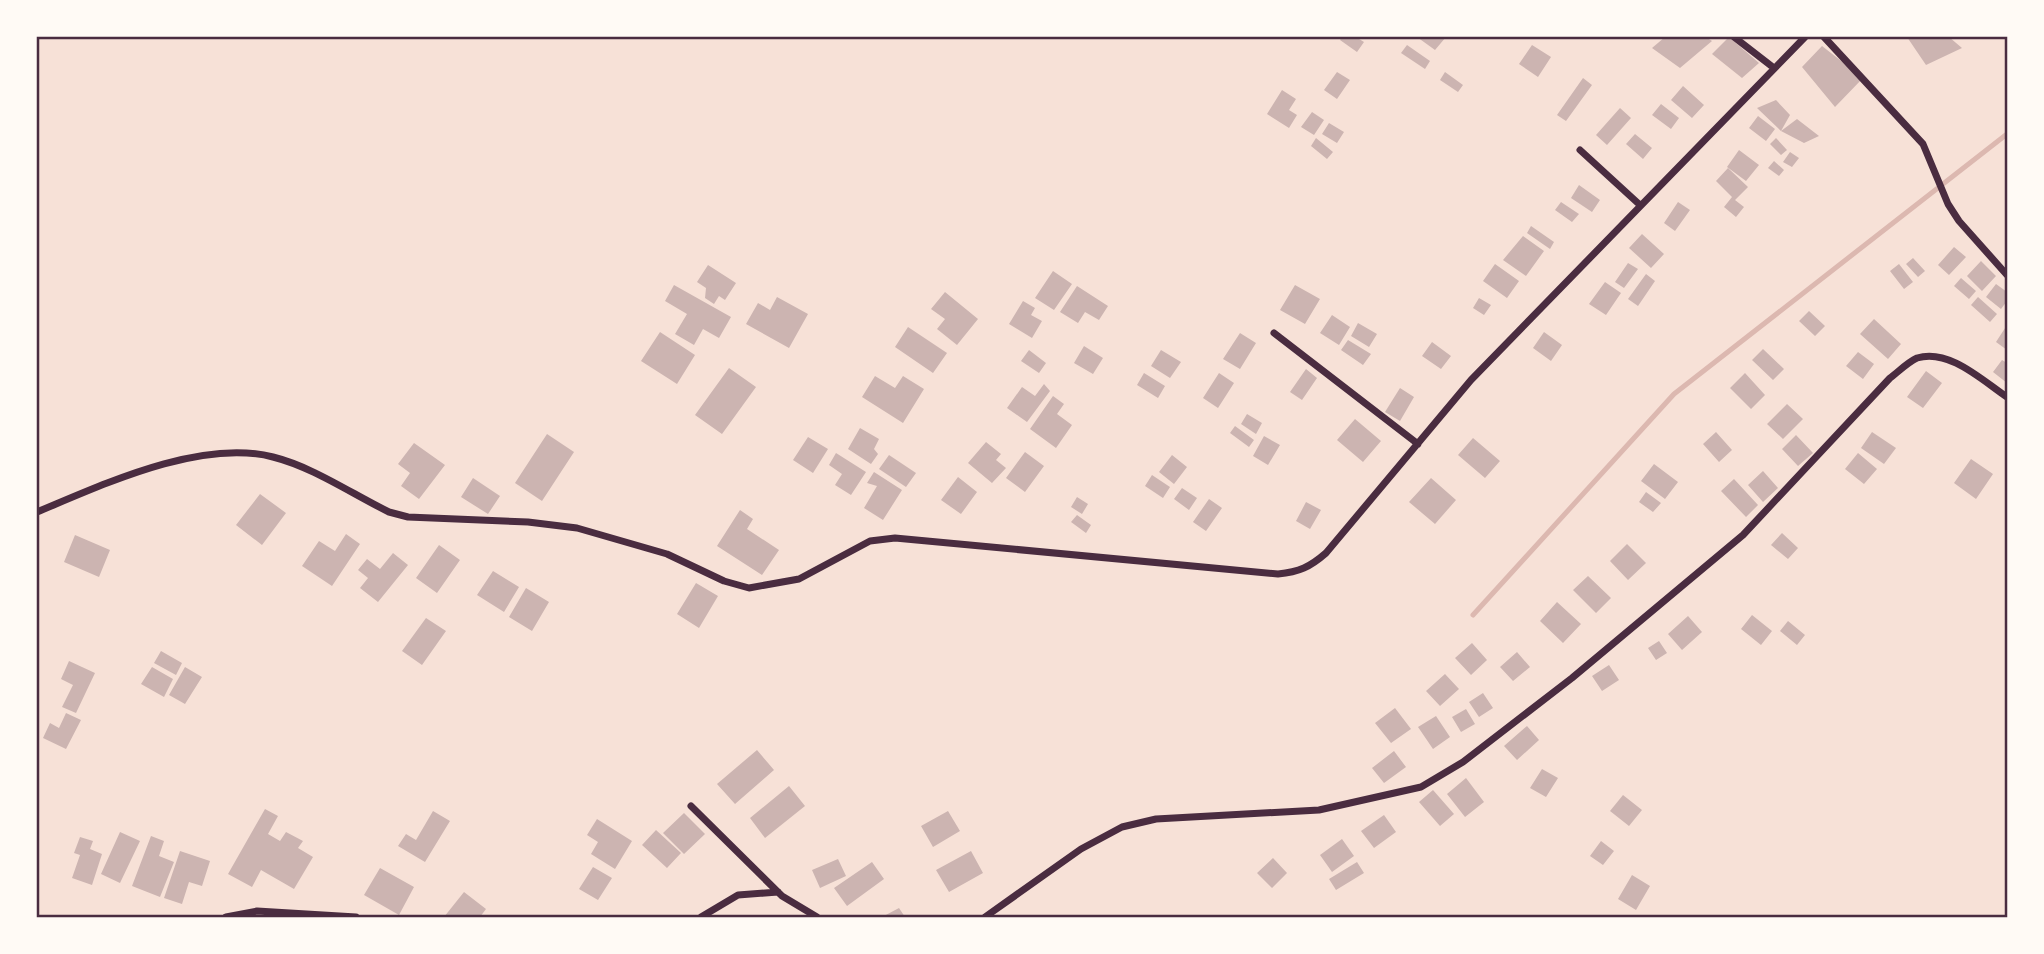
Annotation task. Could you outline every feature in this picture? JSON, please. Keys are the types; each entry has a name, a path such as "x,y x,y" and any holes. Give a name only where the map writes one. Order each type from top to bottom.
{"street":[{"path":"1734,37 1774,68"},
{"path":"37,512 140,470 188,459 244,453 274,457 389,512 408,517 528,522 578,528 667,554 724,581 749,588 799,579 870,541 895,538 1278,574 1310,567 1326,553 1472,380 1805,37"},
{"path":"1824,37 1912,130 1932,160 1948,204 2007,275"},
{"path":"1580,150 1640,205"},
{"path":"1274,333 1418,444"},
{"path":"985,917 1081,849 1122,827 1156,819 1319,810 1420,787 1463,762 1572,678 1743,535 1890,378 1915,359 1938,356 1953,362 2007,397"},
{"path":"691,806 778,892 817,917"},
{"path":"701,917 738,895 778,892"},
{"path":"226,917 257,911 356,917"}],"building":[{"path":"1342,37 1356,37 1364,42 1357,52 1340,40"},
{"path":"1417,37 1446,37 1435,50"},
{"path":"1665,37 1706,37 1712,41 1680,68 1652,48"},
{"path":"1729,37 1759,63 1742,78 1712,54"},
{"path":"1907,37 1949,37 1962,48 1926,65"},
{"path":"1407,45 1430,61 1425,69 1401,53"},
{"path":"1532,45 1551,57 1538,77 1519,64"},
{"path":"1822,46 1863,78 1835,107 1802,67"},
{"path":"1337,72 1350,80 1337,99 1324,90"},
{"path":"1445,72 1463,85 1458,92 1440,80"},
{"path":"1583,78 1592,85 1566,121 1557,115"},
{"path":"1683,86 1704,105 1692,118 1671,100"},
{"path":"1282,90 1296,99 1289,110 1297,115 1289,128 1267,114"},
{"path":"1776,100 1790,115 1781,131 1757,108"},
{"path":"1661,104 1679,118 1671,129 1652,115"},
{"path":"1620,108 1631,118 1607,145 1596,135"},
{"path":"1312,112 1324,120 1314,135 1301,127"},
{"path":"1758,116 1775,129 1766,141 1749,128"},
{"path":"1797,119 1819,136 1804,143 1781,131"},
{"path":"1329,123 1344,132 1337,143 1322,134"},
{"path":"1635,134 1652,148 1643,159 1626,144"},
{"path":"1316,138 1333,152 1327,159 1311,146"},
{"path":"1776,138 1787,150 1781,155 1770,144"},
{"path":"1739,150 1759,165 1746,181 1727,167"},
{"path":"1790,152 1799,158 1792,167 1783,162"},
{"path":"1774,161 1784,170 1779,176 1768,168"},
{"path":"1728,168 1748,187 1735,200 1744,207 1736,217 1724,207 1732,197 1716,181"},
{"path":"1579,185 1600,200 1592,212 1571,198"},
{"path":"1561,202 1579,214 1572,222 1555,210"},
{"path":"1678,202 1690,210 1675,231 1664,223"},
{"path":"1531,226 1554,242 1550,249 1527,233"},
{"path":"1642,234 1664,254 1651,268 1629,248"},
{"path":"1523,236 1544,251 1526,276 1503,260"},
{"path":"1954,247 1966,257 1949,275 1938,265"},
{"path":"1913,258 1925,271 1918,277 1906,264"},
{"path":"1981,261 1996,276 1982,291 1967,276"},
{"path":"1628,263 1638,269 1624,288 1615,282"},
{"path":"1495,264 1519,281 1507,298 1483,281"},
{"path":"1899,264 1913,282 1904,289 1890,271"},
{"path":"708,265 736,283 725,300 719,296 714,304 705,298 706,288 697,282"},
{"path":"1053,271 1072,284 1054,310 1035,298"},
{"path":"1646,274 1655,281 1638,306 1628,299"},
{"path":"1961,278 1976,291 1969,299 1954,286"},
{"path":"1605,282 1621,293 1606,315 1589,304"},
{"path":"1996,284 2007,292 2007,301 2001,309 1986,297"},
{"path":"674,285 731,317 719,338 703,329 694,345 675,334 687,314 665,301"},
{"path":"1295,285 1320,299 1305,324 1280,310"},
{"path":"1077,286 1108,306 1099,320 1085,312 1078,323 1060,312"},
{"path":"945,292 978,319 957,345 937,329 945,319 931,309"},
{"path":"777,297 808,314 789,348 746,324 758,303 770,310"},
{"path":"1978,297 1997,314 1990,322 1971,305"},
{"path":"1479,298 1491,305 1484,315 1473,308"},
{"path":"1023,301 1035,308 1031,315 1042,321 1032,338 1009,324"},
{"path":"1809,311 1825,326 1815,336 1799,321"},
{"path":"1332,315 1350,327 1339,345 1320,333"},
{"path":"1874,319 1901,344 1888,359 1860,334"},
{"path":"1358,323 1377,334 1369,347 1351,336"},
{"path":"2007,325 2007,350 1996,342"},
{"path":"908,327 947,353 933,373 895,347"},
{"path":"660,332 695,355 677,384 641,361"},
{"path":"1544,332 1562,345 1551,361 1533,348"},
{"path":"1240,333 1256,343 1240,369 1223,359"},
{"path":"1348,340 1371,354 1363,365 1341,350"},
{"path":"1432,342 1451,356 1441,369 1422,356"},
{"path":"1084,346 1103,358 1093,374 1074,363"},
{"path":"1763,349 1784,369 1773,380 1752,360"},
{"path":"1029,350 1046,363 1039,373 1021,361"},
{"path":"1161,350 1181,362 1170,378 1151,366"},
{"path":"1858,352 1874,364 1863,379 1846,366"},
{"path":"2002,360 2007,363 2007,383 1993,372"},
{"path":"729,368 756,387 722,434 695,415"},
{"path":"1306,369 1317,378 1302,400 1290,392"},
{"path":"1926,371 1942,383 1923,408 1907,397"},
{"path":"1144,373 1165,386 1158,398 1137,385"},
{"path":"1219,373 1234,383 1218,408 1203,398"},
{"path":"1745,373 1765,395 1751,409 1730,388"},
{"path":"875,376 895,388 903,376 924,389 903,423 862,397"},
{"path":"1044,384 1050,391 1027,422 1007,408 1022,387 1035,396"},
{"path":"1400,388 1414,397 1400,421 1385,412"},
{"path":"1053,396 1064,404 1057,414 1072,425 1056,448 1030,429"},
{"path":"1787,404 1803,419 1783,439 1767,424"},
{"path":"1247,414 1262,423 1256,434 1241,424"},
{"path":"1355,419 1381,441 1363,462 1337,440"},
{"path":"1235,426 1254,440 1249,447 1230,433"},
{"path":"860,428 879,439 874,449 878,454 871,464 848,449"},
{"path":"1716,432 1732,450 1719,462 1703,444"},
{"path":"1872,432 1896,448 1884,464 1861,448"},
{"path":"547,434 574,452 542,501 515,483"},
{"path":"1796,435 1813,453 1798,466 1782,449"},
{"path":"1264,436 1280,445 1268,465 1253,456"},
{"path":"808,437 828,449 813,473 793,460"},
{"path":"1473,438 1500,461 1485,478 1458,455"},
{"path":"986,442 1001,454 996,460 1006,468 992,483 968,463"},
{"path":"414,443 445,465 419,499 401,486 410,473 398,464"},
{"path":"1025,452 1044,466 1025,492 1006,478"},
{"path":"836,453 866,472 851,495 835,485 842,474 829,465"},
{"path":"1858,453 1877,469 1864,484 1845,469"},
{"path":"889,455 916,473 906,487 879,469"},
{"path":"1172,455 1187,467 1174,484 1159,472"},
{"path":"1971,459 1993,474 1976,499 1954,483"},
{"path":"1654,464 1678,482 1665,499 1641,481"},
{"path":"1763,471 1778,488 1763,502 1748,485"},
{"path":"874,472 902,490 883,520 864,508 877,486 867,483"},
{"path":"1152,475 1170,487 1163,498 1145,486"},
{"path":"958,477 977,492 961,514 941,500"},
{"path":"473,478 500,496 488,514 461,497"},
{"path":"1431,478 1456,500 1435,524 1409,502"},
{"path":"1734,479 1758,505 1746,517 1721,491"},
{"path":"1182,488 1197,498 1189,510 1174,499"},
{"path":"1646,492 1661,503 1653,512 1639,502"},
{"path":"260,494 286,513 262,545 236,525"},
{"path":"1077,497 1088,504 1082,514 1071,507"},
{"path":"1209,499 1222,508 1206,531 1193,522"},
{"path":"1306,502 1321,510 1310,529 1296,521"},
{"path":"740,510 753,519 747,529 779,550 762,575 717,546"},
{"path":"1077,515 1091,525 1086,533 1071,522"},
{"path":"1782,533 1798,548 1788,559 1771,545"},
{"path":"346,534 360,544 332,586 302,566 319,541 335,551"},
{"path":"75,535 110,550 99,577 64,562"},
{"path":"1627,544 1646,563 1628,580 1610,561"},
{"path":"439,545 460,560 437,593 416,578"},
{"path":"393,553 408,565 378,602 360,588 368,578 358,570 367,559 380,569"},
{"path":"493,571 519,587 504,612 477,595"},
{"path":"1588,576 1611,598 1596,613 1573,590"},
{"path":"696,583 718,596 699,628 677,614"},
{"path":"526,588 549,602 532,631 509,617"},
{"path":"1557,602 1581,624 1563,643 1540,621"},
{"path":"1752,615 1772,631 1761,645 1741,629"},
{"path":"1688,616 1702,632 1682,650 1668,634"},
{"path":"426,618 446,631 422,665 402,651"},
{"path":"1788,621 1805,635 1797,645 1780,631"},
{"path":"1659,641 1667,653 1656,660 1648,648"},
{"path":"1472,643 1487,660 1471,675 1455,658"},
{"path":"161,651 182,663 176,675 154,663"},
{"path":"1517,652 1530,667 1513,681 1500,667"},
{"path":"69,661 95,673 76,713 62,707 73,685 61,679"},
{"path":"1609,665 1619,680 1602,691 1592,676"},
{"path":"152,667 173,679 164,697 141,684"},
{"path":"185,667 202,677 185,704 169,695"},
{"path":"1445,674 1459,689 1440,706 1426,691"},
{"path":"1483,693 1493,708 1479,717 1469,702"},
{"path":"1395,708 1411,729 1391,743 1375,723"},
{"path":"1466,709 1475,724 1461,732 1452,717"},
{"path":"66,713 81,720 66,749 43,738 50,723 59,728"},
{"path":"1436,716 1450,737 1433,749 1418,727"},
{"path":"1527,726 1539,740 1517,760 1504,746"},
{"path":"757,750 774,770 735,804 717,784"},
{"path":"1394,751 1406,767 1384,783 1372,768"},
{"path":"1542,769 1558,778 1546,797 1530,788"},
{"path":"1466,778 1484,802 1465,817 1447,794"},
{"path":"789,786 805,806 765,838 750,818"},
{"path":"1433,790 1454,814 1440,826 1419,802"},
{"path":"1623,795 1642,810 1629,826 1610,811"},
{"path":"265,809 278,816 268,834 280,841 286,832 303,841 298,848 313,857 294,889 261,870 252,887 228,874"},
{"path":"433,811 450,821 425,862 398,846 406,834 416,840"},
{"path":"948,811 960,831 933,847 921,826"},
{"path":"684,813 705,834 684,854 663,833"},
{"path":"1384,815 1396,832 1374,848 1361,831"},
{"path":"597,819 632,841 615,869 591,854 598,842 587,835"},
{"path":"656,830 681,853 667,868 642,845"},
{"path":"120,832 140,841 120,883 101,874"},
{"path":"151,836 164,841 159,856 174,862 160,897 132,886"},
{"path":"80,837 93,841 90,849 102,854 92,885 72,878 80,855 74,853"},
{"path":"1342,839 1354,856 1332,872 1320,855"},
{"path":"1601,841 1614,851 1603,865 1590,856"},
{"path":"180,851 210,861 202,886 189,882 182,904 164,898"},
{"path":"971,851 983,873 949,892 936,870"},
{"path":"1273,858 1287,873 1272,888 1257,873"},
{"path":"838,859 846,876 820,888 812,870"},
{"path":"872,862 884,879 847,906 834,888"},
{"path":"1357,862 1364,873 1336,890 1329,879"},
{"path":"593,867 612,878 598,900 579,889"},
{"path":"380,868 414,887 399,915 364,895"},
{"path":"1632,875 1650,886 1636,910 1618,899"},
{"path":"464,892 486,909 480,917 444,917"},
{"path":"899,908 905,917 882,917"}],"waterway":[{"path":"1473,615 1674,394 2007,134"}]}
